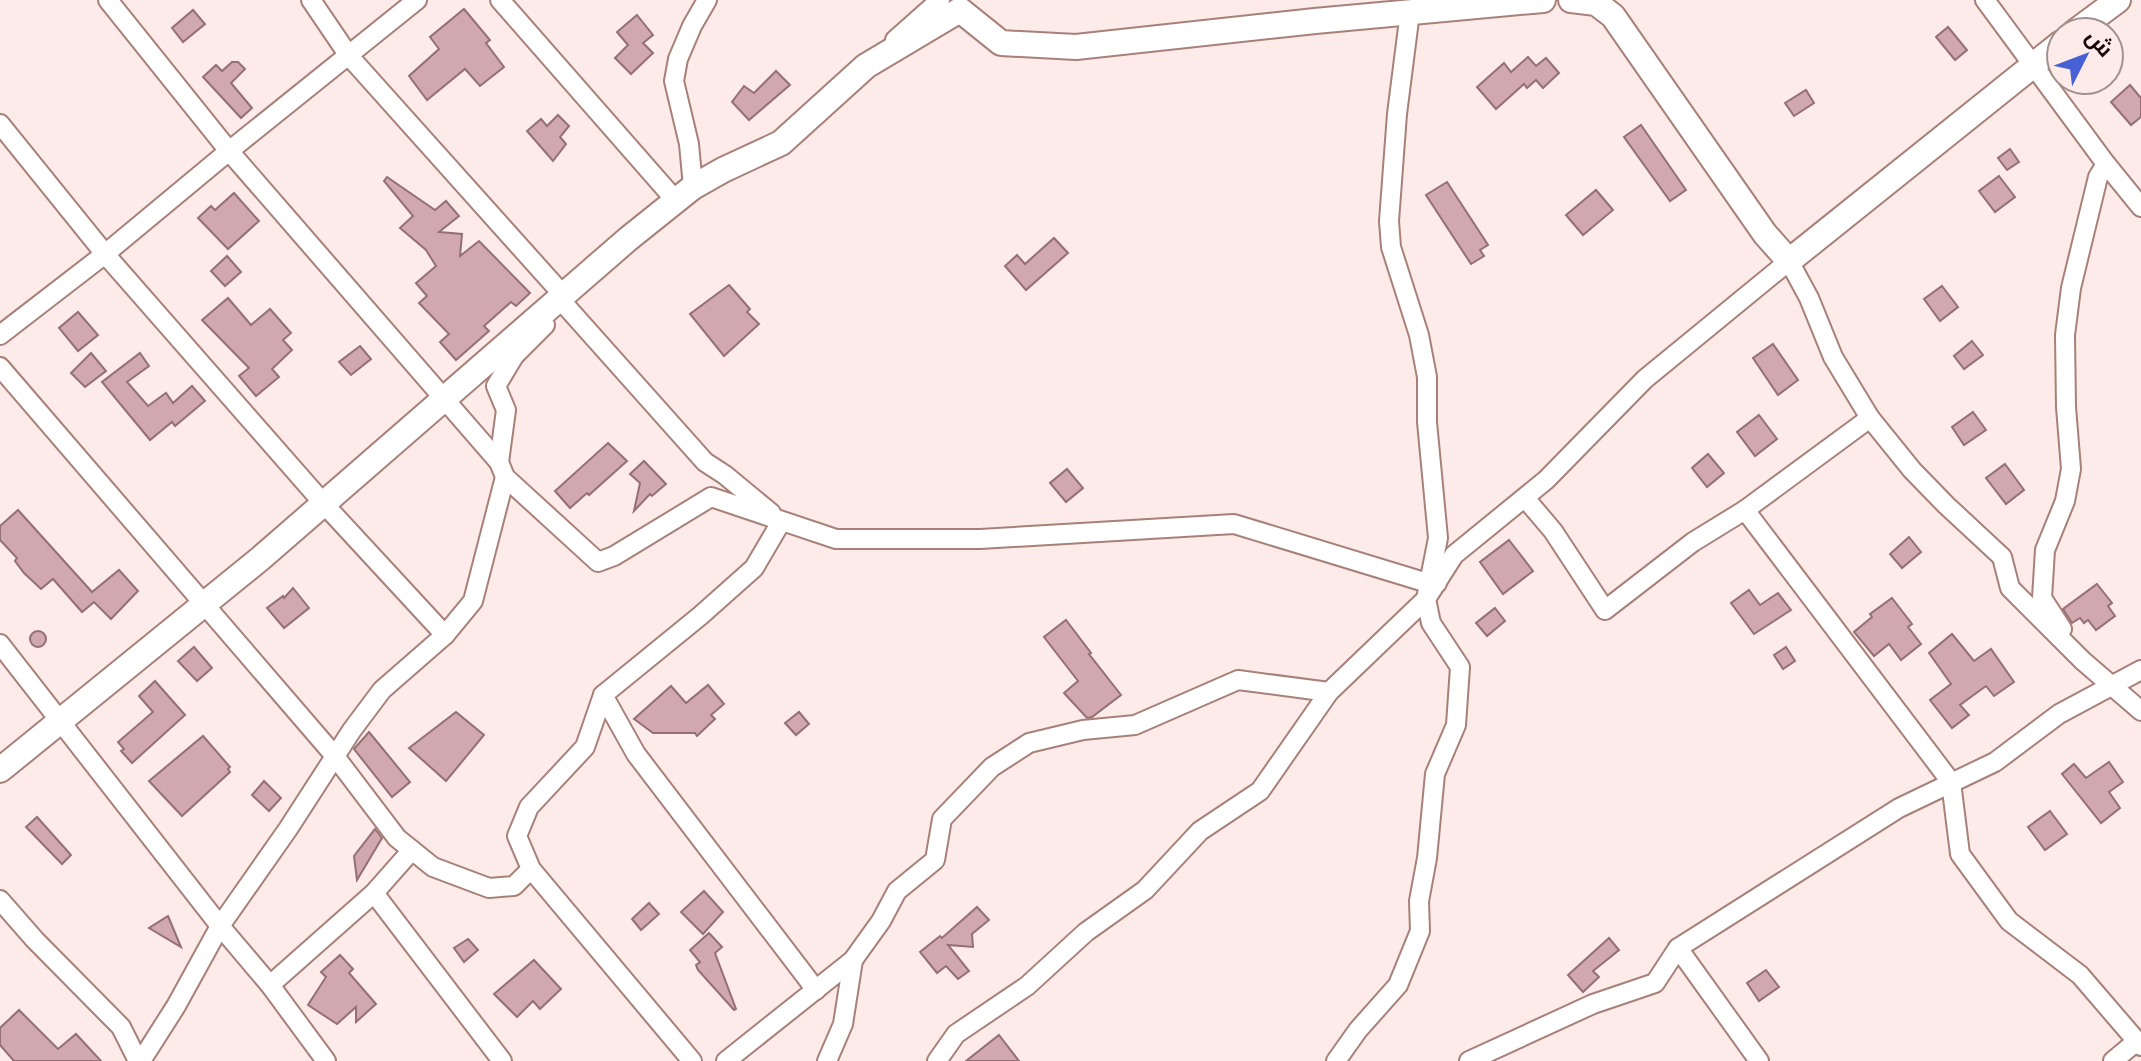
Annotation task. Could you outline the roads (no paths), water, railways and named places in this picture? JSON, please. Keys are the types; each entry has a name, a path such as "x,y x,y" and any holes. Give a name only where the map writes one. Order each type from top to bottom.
{"street":[{"path":"108,0 229,151 502,469 598,562 614,556 711,497 836,539 980,539 1234,524 1431,589"},
{"path":"311,0 349,56 705,462 781,522"},
{"path":"0,335 105,254 417,0"},
{"path":"500,0 685,195"},
{"path":"685,195 689,144 674,81 678,59 707,0"},
{"path":"0,900 121,1027 140,1061 176,1006 220,926 288,829 334,755 382,690 445,635 473,601 502,469 506,410 496,386 514,356 564,301 628,239 723,170 781,143 940,0"},
{"path":"866,66 960,10 1001,43 1076,47 1543,0"},
{"path":"1571,0 1596,3 1613,16 1765,234 1789,261 1809,298 1833,357 1870,418 1921,478 2002,557 2010,588 2083,661 2141,711"},
{"path":"1985,0 2141,207"},
{"path":"2096,16 2118,0"},
{"path":"1336,1061 1358,1030 1398,985 1420,931 1419,901 1427,858 1435,774 1456,725 1460,667 1431,623 1431,589 1438,538 1427,422 1427,377 1419,335 1391,247 1389,221 1397,114 1410,12"},
{"path":"937,1061 956,1034 1027,986 1086,932 1145,890 1200,831 1260,791 1329,692 1431,589 1454,555 1546,480 1645,379 2045,55"},
{"path":"0,124 105,254 324,504 445,635"},
{"path":"2083,661 2042,598 2045,550 2065,501 2071,469 2065,335 2071,288 2098,177 2106,164"},
{"path":"0,770 203,605 564,301"},
{"path":"0,367 334,755 397,838 433,867 489,888 514,886 531,869"},
{"path":"1525,498 1553,531 1605,610 1693,542 1745,510 1870,418"},
{"path":"1745,510 1951,782 1960,854 2009,921 2080,975 2139,1044 2113,1061"},
{"path":"692,1061 531,869 517,836 529,807 585,747 603,695 754,568 781,522"},
{"path":"0,644 220,926 270,985 326,1061"},
{"path":"1469,1061 1593,1004 1655,983 1678,948 1899,808 1995,762 2059,714 2141,670"},
{"path":"726,1061 853,960 881,921 897,891 935,860 942,819 992,767 1029,743 1083,730 1135,725 1238,680 1329,692"},
{"path":"603,695 636,754 816,990"},
{"path":"270,985 374,893 412,850"},
{"path":"374,893 502,1061"},
{"path":"1678,948 1759,1061"},
{"path":"827,1061 843,1024 853,960"}]}
